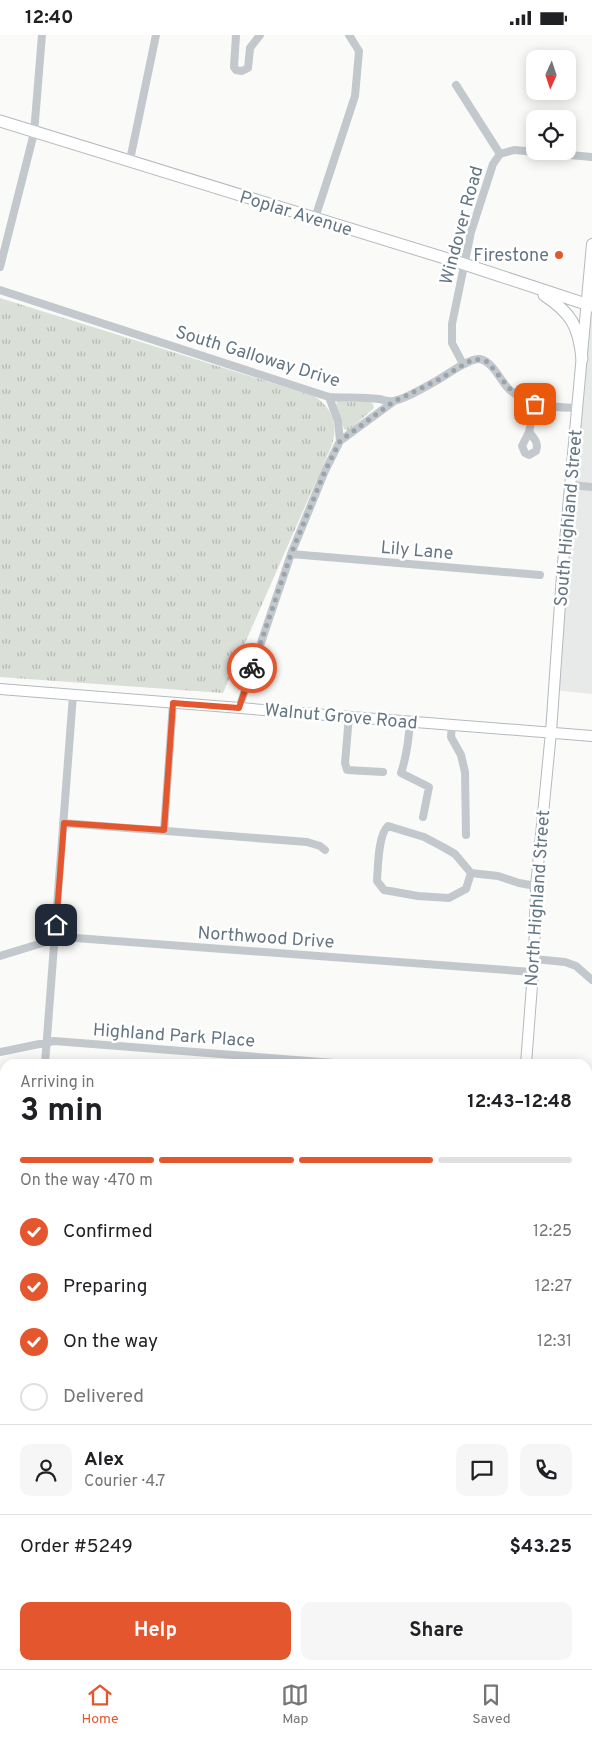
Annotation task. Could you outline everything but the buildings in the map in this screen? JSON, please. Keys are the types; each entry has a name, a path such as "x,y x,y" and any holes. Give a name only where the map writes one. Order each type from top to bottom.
{"main road":[{"name":"Poplar Avenue","path":"0,121 464,264 589,305"},
{"name":"South Highland Street","path":"551,732 562,575 577,408 589,305 592,245"},
{"path":"533,287 555,302 569,316 577,332 582,359"},
{"name":"Walnut Grove Road","path":"0,689 551,732 592,737"},
{"name":"North Highland Street","path":"526,1059 534,959 536,886 551,732"}],"street":[{"path":"0,267 34,133 42,35"},
{"path":"130,161 156,35"},
{"path":"236,35 234,67 236,70 242,71 248,68 250,47 260,35"},
{"path":"315,219 355,96 359,51 349,35"},
{"path":"456,85 500,155"},
{"name":"Windover Road","path":"464,364 454,349 451,335 452,324 471,232 493,164 500,155 514,150 592,157"},
{"name":"South Galloway Drive","path":"0,290 329,397 393,402"},
{"path":"239,708 291,554 325,471 340,441 393,402 475,359 486,361 510,390 528,402 577,408"},
{"path":"329,397 338,421 340,441"},
{"path":"529,432 535,404"},
{"path":"571,485 592,487"},
{"name":"Lily Lane","path":"291,554 540,575"},
{"path":"45,1059 73,695"},
{"path":"164,830 173,703"},
{"path":"349,716 345,763 347,769 383,772"},
{"path":"410,721 409,740 401,773 429,787 423,817"},
{"path":"452,725 451,737 461,755 465,772 466,835"},
{"path":"64,823 307,842 320,846 325,850"},
{"path":"471,873 466,889 449,898 418,896 384,890 377,881 378,860 384,829 388,825 424,837 455,854 471,873 498,876 536,886"},
{"name":"Northwood Drive","path":"0,955 55,938 76,938 532,972"},
{"path":"534,959 566,962 592,979"},
{"name":"Highland Park Place","path":"0,1052 47,1042 279,1059"}],"shaded area":[{"path":"587,304 592,306 592,694 554,690"}],"green space":[{"path":"0,298 314,396 330,411 334,423 332,445 223,693 0,677"},
{"path":"337,401 370,402 374,408 348,431 344,429 336,406"}],"way so far":[{"path":"252,668 291,554 325,471 340,441 393,402 422,389 475,359 486,361 510,390 528,402 535,404"}],"place":[{"name":"Firestone","path":"559,255"}],"route":[{"path":"56,925 64,823 164,830 173,703 239,708 252,668"}]}
